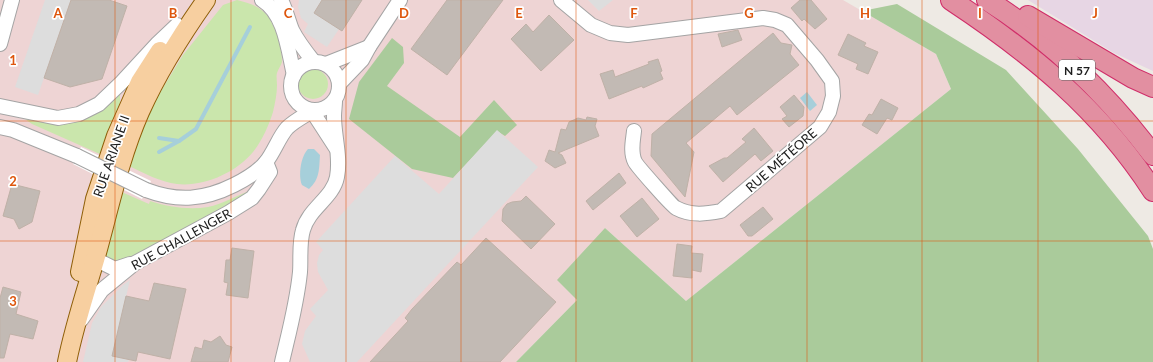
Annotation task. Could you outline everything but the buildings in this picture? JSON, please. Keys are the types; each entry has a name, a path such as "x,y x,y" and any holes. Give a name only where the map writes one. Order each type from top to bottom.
{"highway":[{"name":"N 57","path":"951,0 1007,38 1085,105 1119,144 1153,191"},
{"name":"N 57","path":"987,0 1040,38 1090,82 1117,110 1153,155"},
{"path":"1000,0 1133,78 1153,87"}],"main road":[{"name":"RUE ARIANE II","path":"73,334 76,287 95,199 116,136 140,82 177,25 205,1"},
{"name":"RUE ARIANE II","path":"67,362 73,334 119,171 140,112 164,66 205,1"}],"street":[{"path":"0,44 12,0"},
{"path":"262,0 270,5 280,19 294,74 291,86 293,97 301,106 312,111 338,150"},
{"path":"281,0 292,29 300,44 320,63 332,69 337,75 340,83 340,89 335,101 334,116 338,150 337,177 332,190 312,211 306,220 302,231 297,298 282,362"},
{"path":"340,83 362,60 368,47 400,0"},
{"name":"RUE MÉTÉORE","path":"561,0 591,25 610,33 628,34 763,18 776,20 787,25 817,60 832,81 833,96 829,112 820,127 721,212 704,215 690,213 675,208 635,161 632,148 634,131"},
{"path":"0,106 58,118 79,114 99,104 177,25"},
{"path":"294,74 302,66 320,63 368,47"},
{"path":"312,111 325,109 335,101"},
{"name":"RUE CHALLENGER","path":"0,127 12,130 77,156 146,190 172,198 188,198 205,196 222,191 254,174 266,162 287,128 312,111"},
{"name":"RUE CHALLENGER","path":"73,334 85,312 102,290 136,263 228,213 252,198 270,172 266,162"},
{"path":"87,237 95,259 115,269 136,263"}],"shaded area":[{"path":"0,0 843,0 936,54 951,89 686,301 605,228 577,300 516,362 0,362"},
{"path":"45,0 71,0 38,95 15,87"},
{"path":"299,0 322,0 314,13 339,29 327,47 304,32 308,24 301,18 298,7"},
{"path":"588,0 613,0 599,11"},
{"path":"1028,0 1153,0 1153,71 1114,53"},
{"path":"497,130 538,167 357,362 310,362 302,344 305,331 316,316 310,309 328,290 318,272 317,263 319,255 323,250 316,242 395,156 439,194"},
{"path":"130,280 112,356 129,360 128,362 83,362 92,323 101,307"}],"green space":[{"path":"237,0 253,5 264,12 272,22 275,29 281,53 282,62 277,72 277,92 273,112 259,143 246,160 238,166 218,177 197,183 171,183 152,177 129,166 150,109 183,55 223,5"},
{"path":"897,4 1006,70 1078,149 1148,236 1153,249 1153,362 516,362 577,300 557,280 605,228 686,301 951,89 936,54 862,11"},
{"path":"392,38 403,47 404,63 387,86 460,137 494,100 517,125 505,136 497,131 453,178 412,169 349,119 359,82"},
{"path":"313,69 323,74 328,84 323,94 313,99 303,94 298,84 303,74"},
{"path":"120,92 120,106 102,155 32,124 25,119 47,123 68,123"},
{"path":"117,190 149,204 150,201 164,205 186,208 213,206 249,191 241,197 117,264 103,258"}],"water":[{"path":"807,92 817,105 810,111 800,98"},
{"path":"308,149 314,149 320,155 317,178 309,189 302,185 300,176 302,161"}],"pier":[{"path":"81,147 151,181 142,199 73,164"}],"waterway":[{"path":"159,152 179,141 196,129 250,27"},
{"path":"159,138 179,141"}]}
